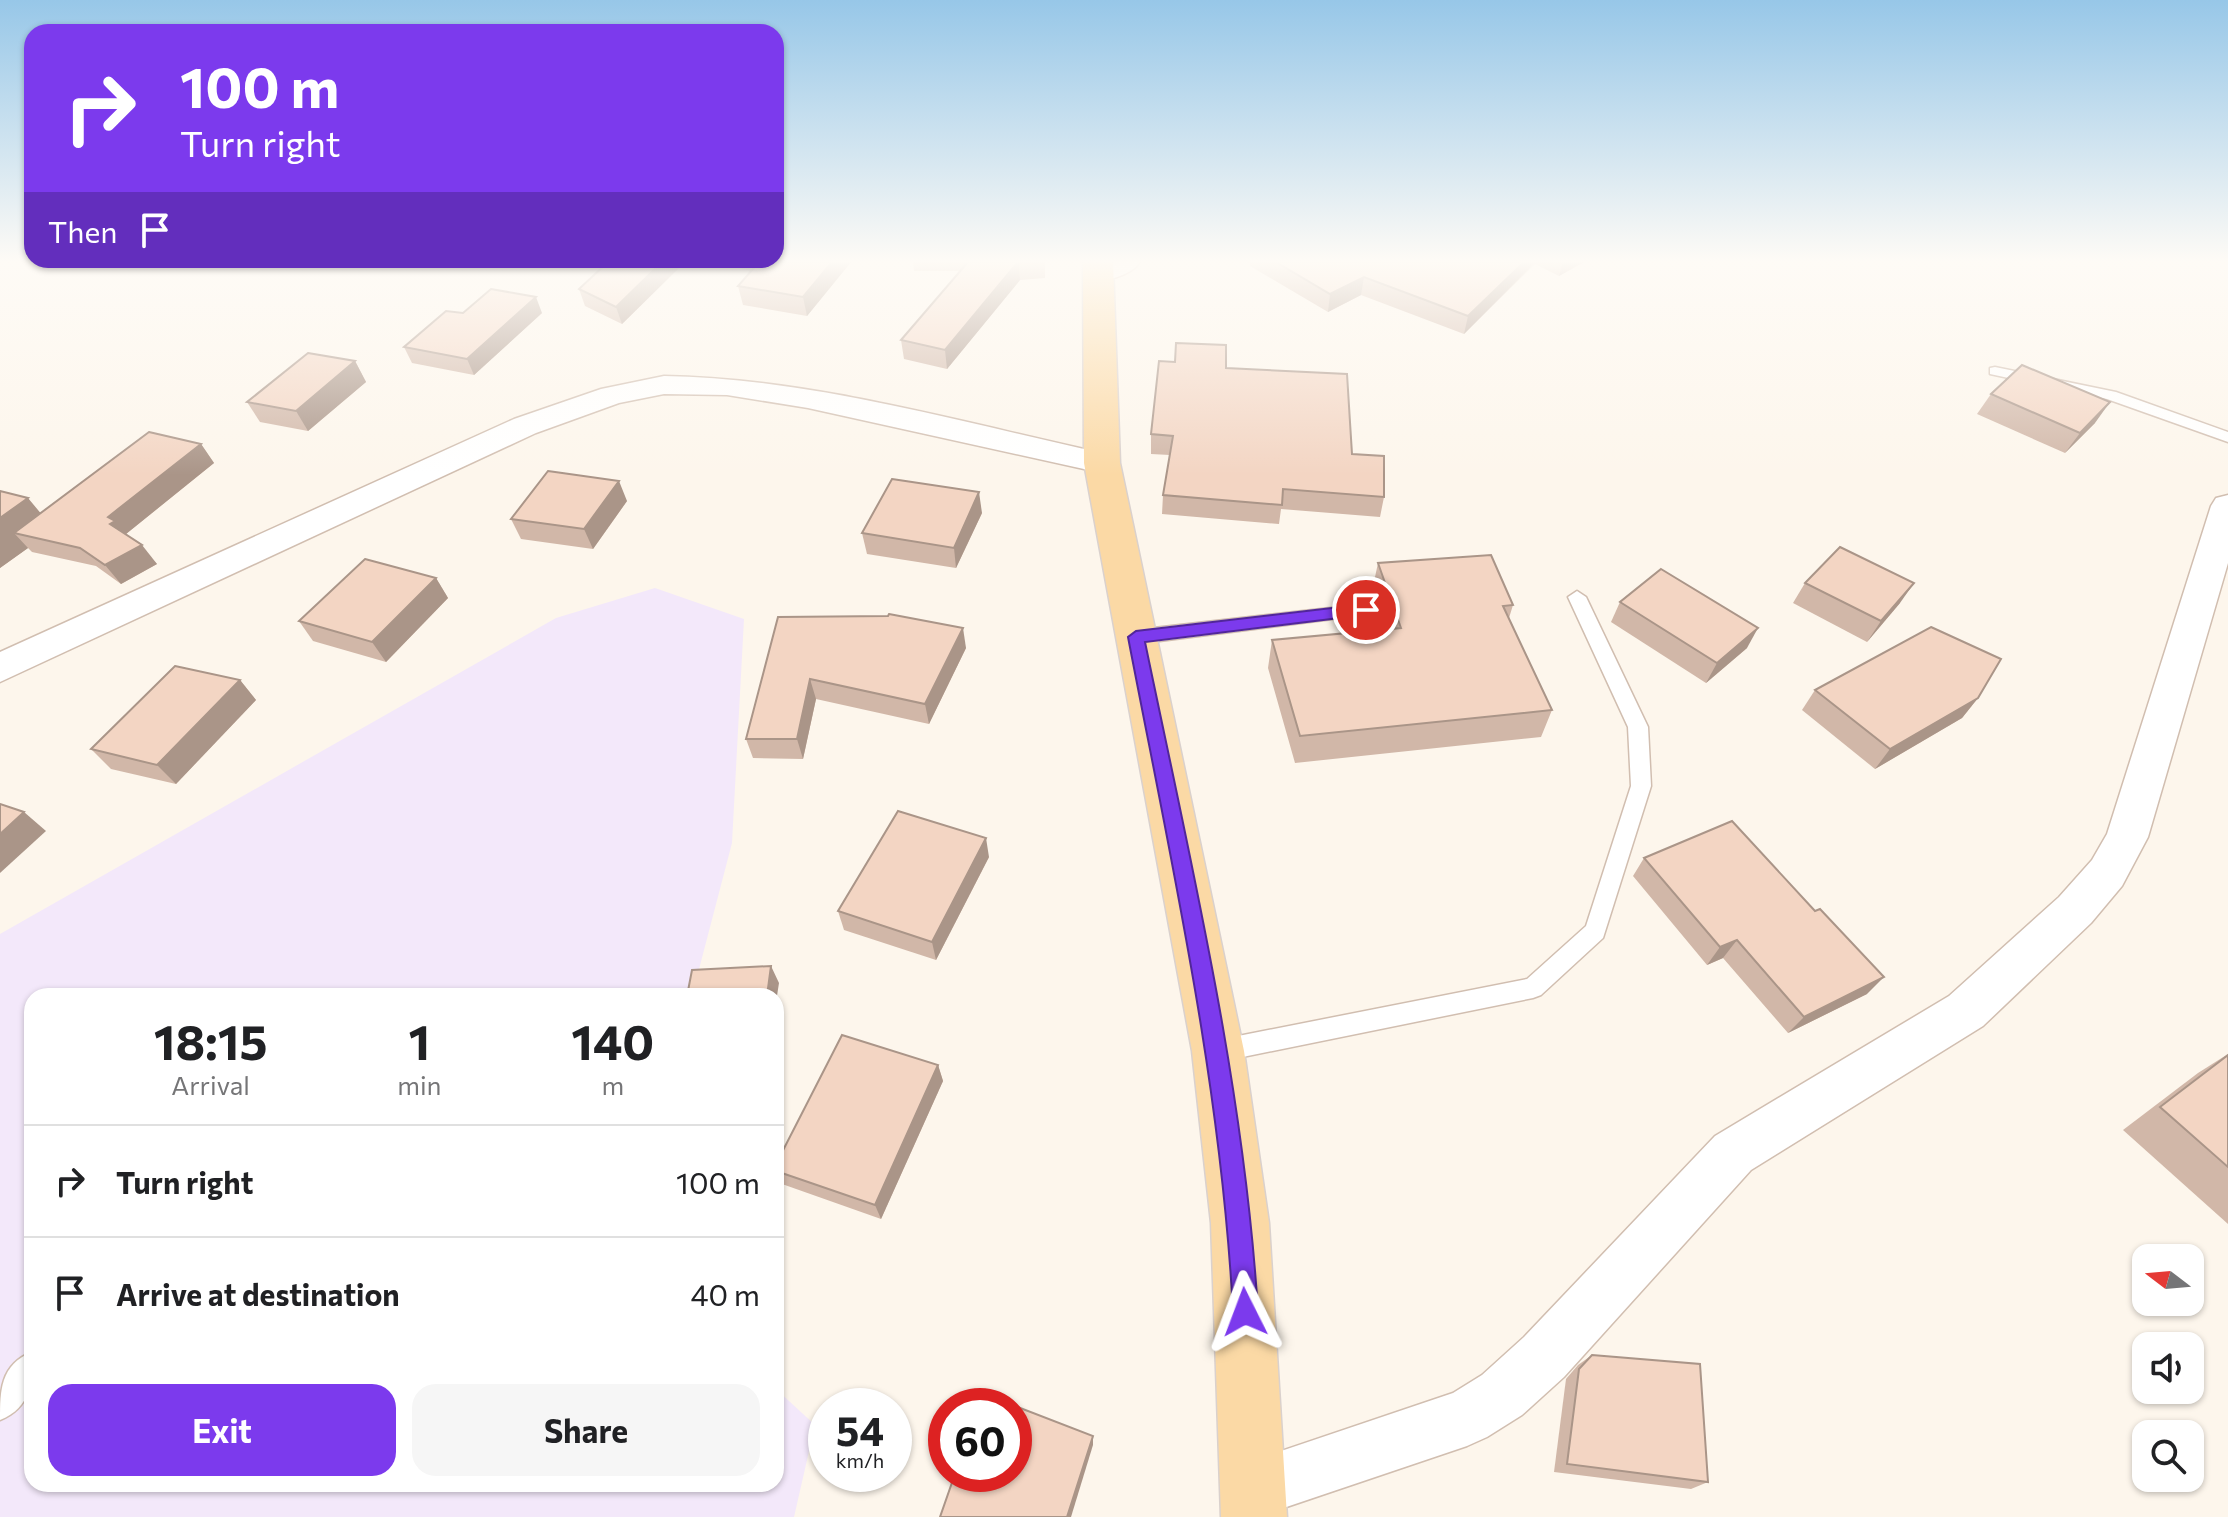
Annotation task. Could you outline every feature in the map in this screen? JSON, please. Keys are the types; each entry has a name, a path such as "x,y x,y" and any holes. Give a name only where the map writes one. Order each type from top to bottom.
{"main road":[{"path":"1106,333 1102,463 1218,1051 1240,1223 1255,1503"}],"street":[{"path":"0,668 525,426 612,395 664,385 727,386 808,399 1102,463"},
{"path":"1255,1503 1467,1417 1502,1395 1544,1357 1733,1153 1966,1011 2075,910 2107,873 2127,837 2228,506"}],"lane":[{"path":"1995,371 2111,395 2228,437"},
{"path":"1218,1051 1533,988 1595,931 1641,786 1639,742 1638,727 1577,597"},
{"path":"1136,637 1366,610"},
{"path":"0,1406 24,1376"}],"shaded area":[{"path":"655,588 744,619 732,843 694,988 24,988 24,1492 784,1492 784,1396 808,1419 808,1456 794,1517 0,1517 0,934 556,618"}],"building":[{"path":"421,333 496,333 467,359 404,347"},
{"path":"907,333 959,333 945,350 901,340"},
{"path":"1176,343 1226,345 1226,368 1347,374 1352,454 1384,456 1384,497 1283,489 1282,505 1163,495 1173,436 1151,434 1159,361 1175,362"},
{"path":"308,353 355,361 296,411 247,402"},
{"path":"2022,365 2110,402 2080,433 1991,394"},
{"path":"149,432 201,444 108,517 115,521 110,524 142,545 105,565 80,548 14,533"},
{"path":"548,471 619,481 584,529 511,519"},
{"path":"892,479 979,492 954,548 862,533"},
{"path":"0,491 28,498 0,518"},
{"path":"1840,547 1914,583 1881,621 1805,583"},
{"path":"1491,555 1513,605 1503,606 1552,710 1300,736 1272,640 1401,628 1378,563"},
{"path":"365,559 436,578 372,642 299,621"},
{"path":"1661,569 1758,628 1717,663 1620,602"},
{"path":"889,614 963,628 925,704 810,679 797,739 746,739 778,617"},
{"path":"1931,627 2001,659 1978,698 1890,749 1815,690"},
{"path":"175,666 240,680 157,765 91,749"},
{"path":"0,804 24,812 0,834"},
{"path":"898,811 986,838 932,942 838,911"},
{"path":"1732,821 1815,911 1820,909 1884,977 1804,1017 1737,940 1720,947 1644,858"},
{"path":"771,966 768,988 689,988 692,970"},
{"path":"842,1035 938,1065 875,1205 784,1174 784,1148"},
{"path":"2228,1055 2228,1167 2160,1107"},
{"path":"1592,1355 1700,1364 1708,1482 1567,1464 1579,1369"},
{"path":"1032,1412 1093,1436 1067,1517 940,1517 949,1492 1032,1492"}],"route":[{"path":"1245,1312 1240,1223 1218,1051 1136,637 1366,610"}]}
